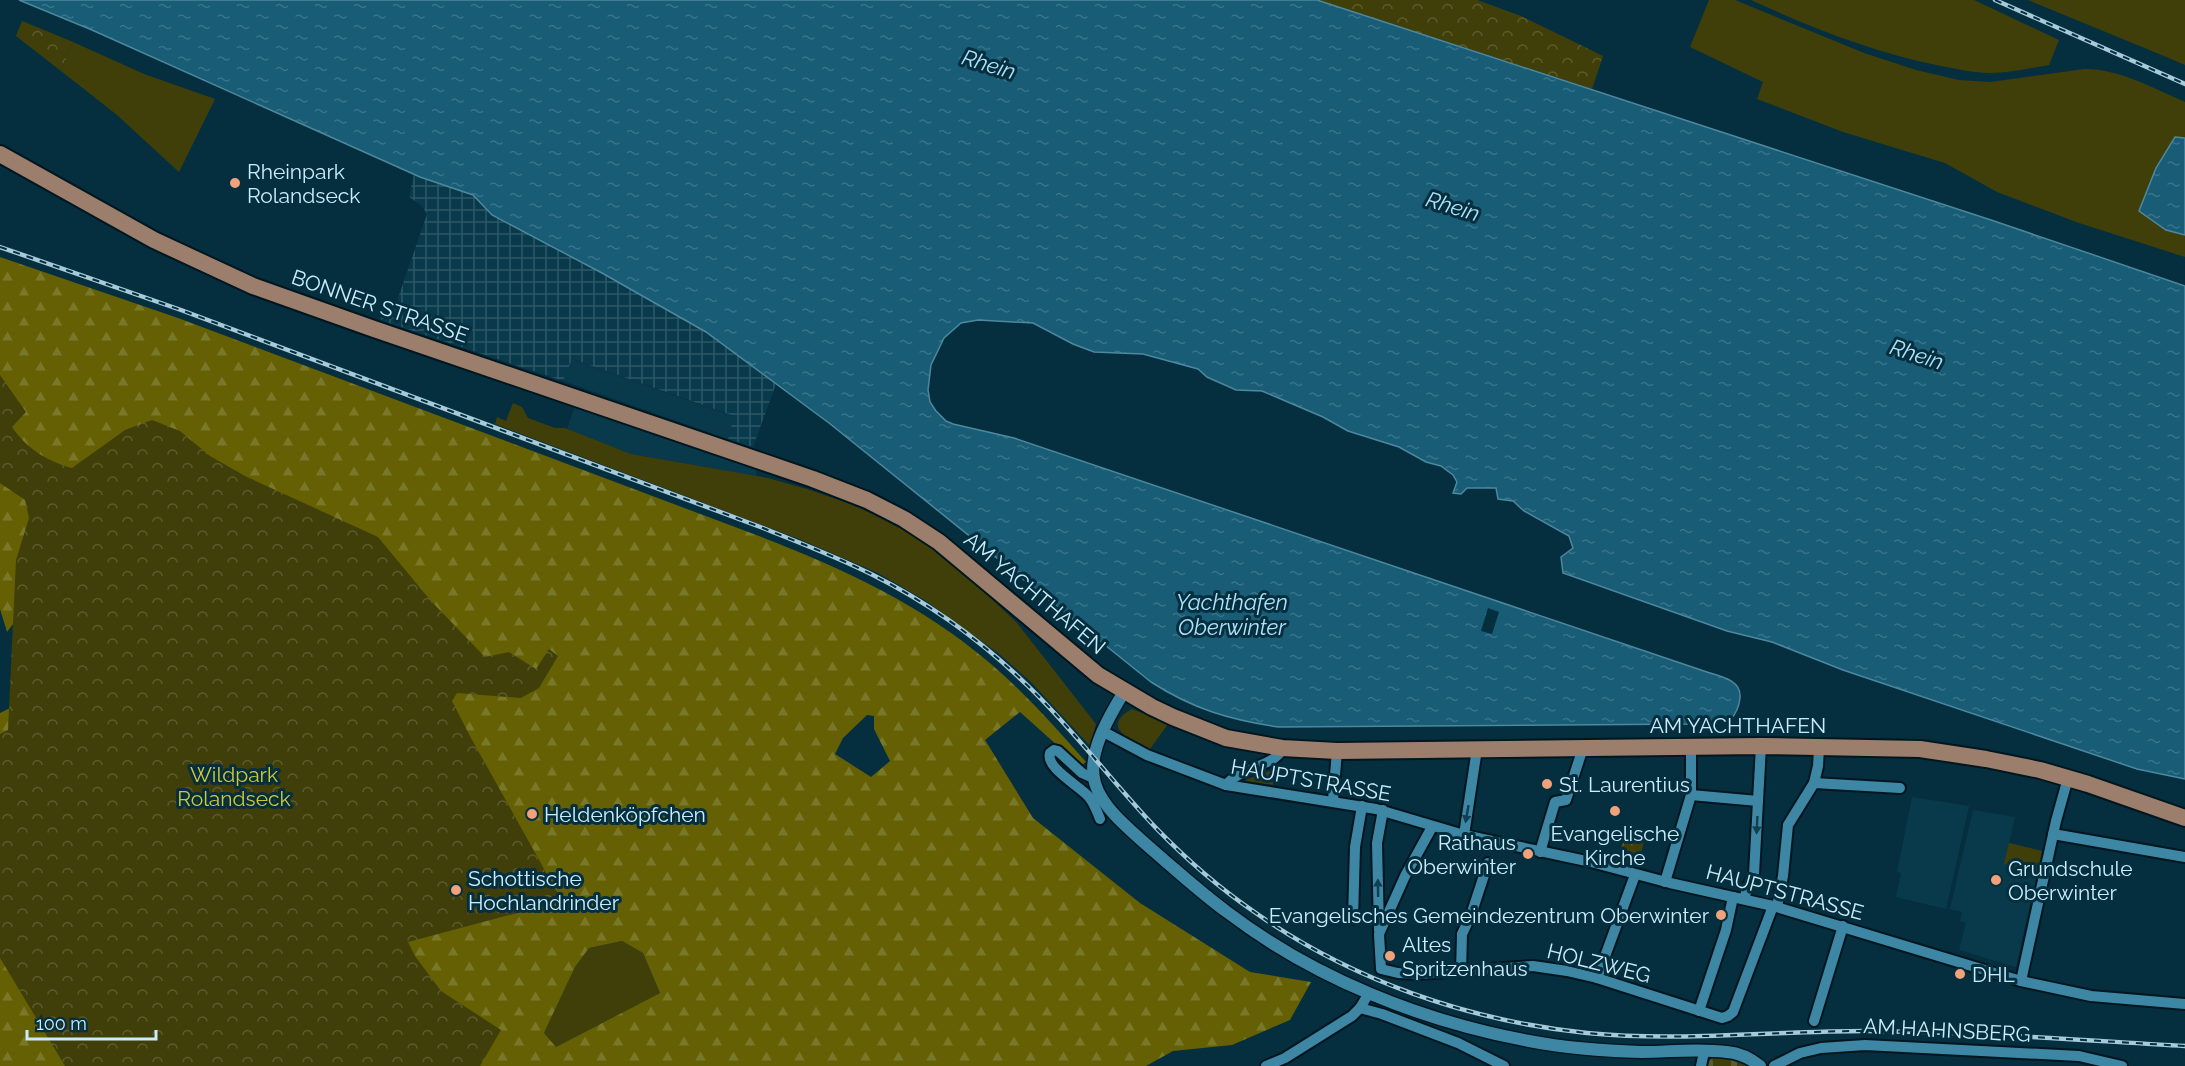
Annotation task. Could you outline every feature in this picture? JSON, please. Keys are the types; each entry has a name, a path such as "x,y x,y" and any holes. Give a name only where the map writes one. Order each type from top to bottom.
{"main road":[{"name":"BONNER STRASSE","path":"0,154 154,240 253,286 762,461"},
{"name":"AM YACHTHAFEN","path":"762,461 867,500 904,519 956,555 1098,675 1124,692 1173,717 1226,738 1282,748 1338,751 1761,746 1920,748 2015,764 2068,778 2185,818"}],"street":[{"path":"1124,692 1102,730 1092,763 1093,778 1103,801 1112,812 1173,867 1228,912 1294,956 1369,993 1466,1027 1531,1041 1596,1050 1726,1052 1749,1058 1760,1066"},
{"name":"HAUPTSTRASSE","path":"1102,730 1122,743 1155,759 1245,790 1333,800 1383,810 1464,835 1591,862 1665,882 1775,906 2021,981 2091,996 2185,1004"},
{"path":"1699,1011 1726,930 1739,898 1754,873 1761,746"},
{"path":"1665,882 1691,795 1691,747"},
{"path":"1226,785 1238,774 1275,758 1280,754 1282,748"},
{"path":"1536,851 1555,801 1566,800 1583,748"},
{"path":"1775,906 1783,876 1788,825 1814,783 1819,748"},
{"path":"1464,835 1477,749"},
{"path":"1093,778 1082,773 1058,751 1054,750 1050,753 1048,757 1054,768 1091,799 1100,819"},
{"path":"1333,800 1338,751"},
{"path":"2021,981 2053,834 2068,778"},
{"path":"1814,783 1900,788"},
{"path":"1691,795 1758,801"},
{"path":"1353,919 1354,847 1362,806"},
{"path":"1379,934 1377,843 1383,810"},
{"path":"1379,934 1405,876 1432,827"},
{"path":"2053,834 2185,857"},
{"path":"1461,972 1462,934 1471,915 1488,863"},
{"path":"1597,978 1635,874"},
{"name":"HOLZWEG","path":"1379,934 1381,969 1398,973 1461,972 1508,966 1533,966 1597,978 1722,1018 1728,1017 1733,1012 1775,906"},
{"path":"1814,1021 1843,926"},
{"path":"1266,1066 1285,1058 1360,1008 1369,993"},
{"path":"1360,1008 1458,1043 1504,1066"},
{"name":"AM HAHNSBERG","path":"1774,1066 1800,1053 1821,1048 1865,1045 2079,1056 2122,1066"},
{"path":"1701,1066 1704,1052"}],"shaded area":[{"path":"414,174 474,195 492,215 706,332 776,384 753,447 728,439 734,416 572,359 563,381 380,320 384,308 397,301 427,214 422,206 409,197"},
{"path":"571,359 735,417 728,439 563,381"},
{"path":"575,406 757,469 756,476 631,454 567,429"},
{"path":"1912,797 1969,806 1946,909 1896,897 1901,873 1897,872"},
{"name":"Grundschule Oberwinter","path":"1973,810 2015,817 2009,843 2042,851 2016,967 1959,950 1966,923 1960,921 1962,912 1950,909"}],"green space":[{"path":"1317,0 1477,0 1521,16 1603,56 1592,89"},
{"path":"1709,0 1735,0 1864,53 1916,70 1959,80 1990,82 2084,69 2097,70 2136,80 2185,102 2185,137 2175,137 2156,168 2166,230 2185,235 2185,257 2079,223 1997,192 1945,163 1843,132 1757,99 1763,82 1690,47"},
{"path":"1751,0 1974,0 2059,40 2049,65 2005,72 1972,72 1917,61 1868,47 1820,30"},
{"path":"2028,0 2185,0 2185,65 2164,56"},
{"path":"22,21 73,42 61,71 16,36"},
{"path":"73,42 144,74 215,99 179,172 117,115 61,71"},
{"path":"0,257 178,318 759,536 821,561 910,606 965,643 1004,675 1086,762 1082,765 1078,764 1020,712 985,740 1033,818 1140,903 1250,972 1311,982 1290,1020 1232,1045 1173,1051 1146,1066 0,1066 0,713 14,706 57,566 7,632 0,609","holes":["867,715 874,716 874,729 890,761 871,777 835,754 843,738","622,941 643,953 660,993 556,1047 544,1033 575,967 589,948"]},
{"name":"Wildpark Rolandseck","path":"0,375 26,412 12,427 24,442 46,458 72,468 125,430 152,420 180,431 210,456 245,476 378,537 431,601 485,657 509,652 536,669 549,649 558,656 539,688 521,698 457,693 452,701 562,901 408,942 415,956 441,991 501,1030 480,1066 65,1066 0,958 0,734 8,730 16,560 29,518 25,500 0,483"},
{"path":"513,403 522,407 528,418 555,428 565,428 631,454 768,478 810,490 883,518 922,541 959,568 1017,623 1096,724 1090,746 1031,682 998,653 926,601 878,573 799,539 495,424 497,417 506,421"},
{"path":"1132,709 1168,724 1150,749 1128,738 1118,727 1118,722"},
{"path":"1272,770 1273,785 1245,781 1246,780"},
{"path":"1626,833 1645,837 1637,869 1615,864"},
{"path":"2009,843 2042,851 2037,872 2004,864"},
{"path":"622,941 643,953 660,993 556,1047 544,1033 575,967 589,948"},
{"path":"1713,1057 1726,1058 1747,1066 1704,1066"}],"water":[{"path":"19,0 1317,0 1991,220 2185,286 2185,779 2137,769 1843,670 1772,642 1727,631 1563,573 1561,557 1573,548 1569,536 1524,511 1513,501 1498,499 1496,488 1467,488 1461,494 1453,493 1457,482 1453,475 1441,466 1426,462 1399,447 1348,431 1323,417 1262,391 1236,390 1207,377 1198,369 1143,354 1094,352 1033,323 978,320 961,323 944,338 931,365 928,390 930,402 946,421 1014,438 1720,676 1732,682 1740,691 1737,710 1730,720 1693,724 1279,727 1212,712 1151,682 829,423 706,332 602,273 492,215 473,195 420,177 92,30"},
{"path":"2175,137 2185,138 2185,235 2166,230 2139,211 2156,168"}],"pier":[{"path":"1488,608 1499,612 1492,634 1481,631"}],"railway":[{"path":"1995,0 2185,84"},
{"path":"0,247 181,310 763,528 846,562 894,586 955,624 1011,670 1061,720 1156,828 1191,862 1227,892 1290,936 1370,977 1412,993 1499,1019 1587,1033 1692,1036 1866,1031 2185,1046"}],"place":[{"name":"Rheinpark Rolandseck","path":"235,183"},
{"name":"St. Laurentius","path":"1547,784"},
{"name":"Evangelische Kirche","path":"1615,811"},
{"name":"Heldenköpfchen","path":"532,814"},
{"name":"Rathaus Oberwinter","path":"1528,854"},
{"name":"Grundschule Oberwinter","path":"1996,880"},
{"name":"Schottische Hochlandrinder","path":"456,890"},
{"name":"Evangelisches Gemeindezentrum Oberwinter","path":"1721,915"},
{"name":"Altes Spritzenhaus","path":"1390,956"},
{"name":"DHL","path":"1960,974"}],"water label":[{"name":"Rhein","path":"989,64"},
{"name":"Rhein","path":"1453,206"},
{"name":"Rhein","path":"1917,354"},
{"name":"Yachthafen Oberwinter","path":"1232,614"}]}
